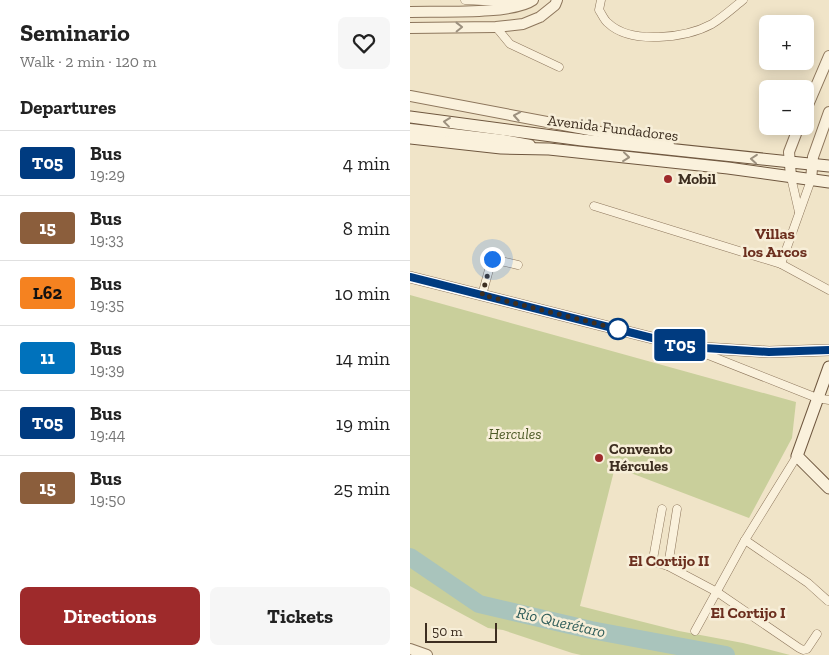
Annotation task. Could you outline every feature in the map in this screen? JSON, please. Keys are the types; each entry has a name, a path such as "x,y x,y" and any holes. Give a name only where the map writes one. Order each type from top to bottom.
{"main road":[{"name":"Avenida Fundadores","path":"410,117 582,140 829,166"},
{"name":"Avenida Fundadores","path":"410,138 501,148 549,149 728,168 829,182"},
{"path":"829,368 797,456 829,488"}],"street":[{"path":"465,0 531,2"},
{"path":"410,28 496,27 522,24 540,17 557,0"},
{"path":"601,0 599,10 607,23 623,32 646,37 673,37 711,24 743,0"},
{"path":"410,12 494,10 531,2"},
{"path":"496,27 510,44 559,67"},
{"path":"814,91 829,56"},
{"path":"410,96 729,156"},
{"path":"781,264 799,212 813,164 813,157 829,112"},
{"path":"410,129 503,140 549,149"},
{"path":"795,135 789,148 789,162 799,212"},
{"path":"594,206 781,264 829,290"},
{"path":"482,295 492,259 518,265"},
{"path":"410,277 688,347 817,398 829,400"},
{"path":"688,347 769,352 829,350"},
{"path":"695,631 745,540 797,456"},
{"path":"662,509 653,560 717,592 799,648 807,649 817,634"},
{"path":"668,566 677,509"},
{"path":"745,540 808,583 828,601"},
{"path":"410,649 427,655"}],"green space":[{"name":"Hercules","path":"410,295 796,402 792,438 749,518 615,467 580,606 679,631 743,643 790,655 581,655 503,630 488,628 410,586"}],"waterway":[{"name":"Río Querétaro","path":"410,557 479,604 591,630 726,655"}],"bus line":[{"name":"T05","path":"410,277 688,347 769,352 829,350"}],"place":[{"name":"Mobil","path":"668,179"},
{"name":"Convento Hércules","path":"599,458"}],"district":[{"name":"Villas los Arcos","path":"775,242"},
{"name":"El Cortijo II","path":"669,560"},
{"name":"El Cortijo I","path":"748,612"}],"route":[{"path":"492,259 482,295 618,329"}]}
